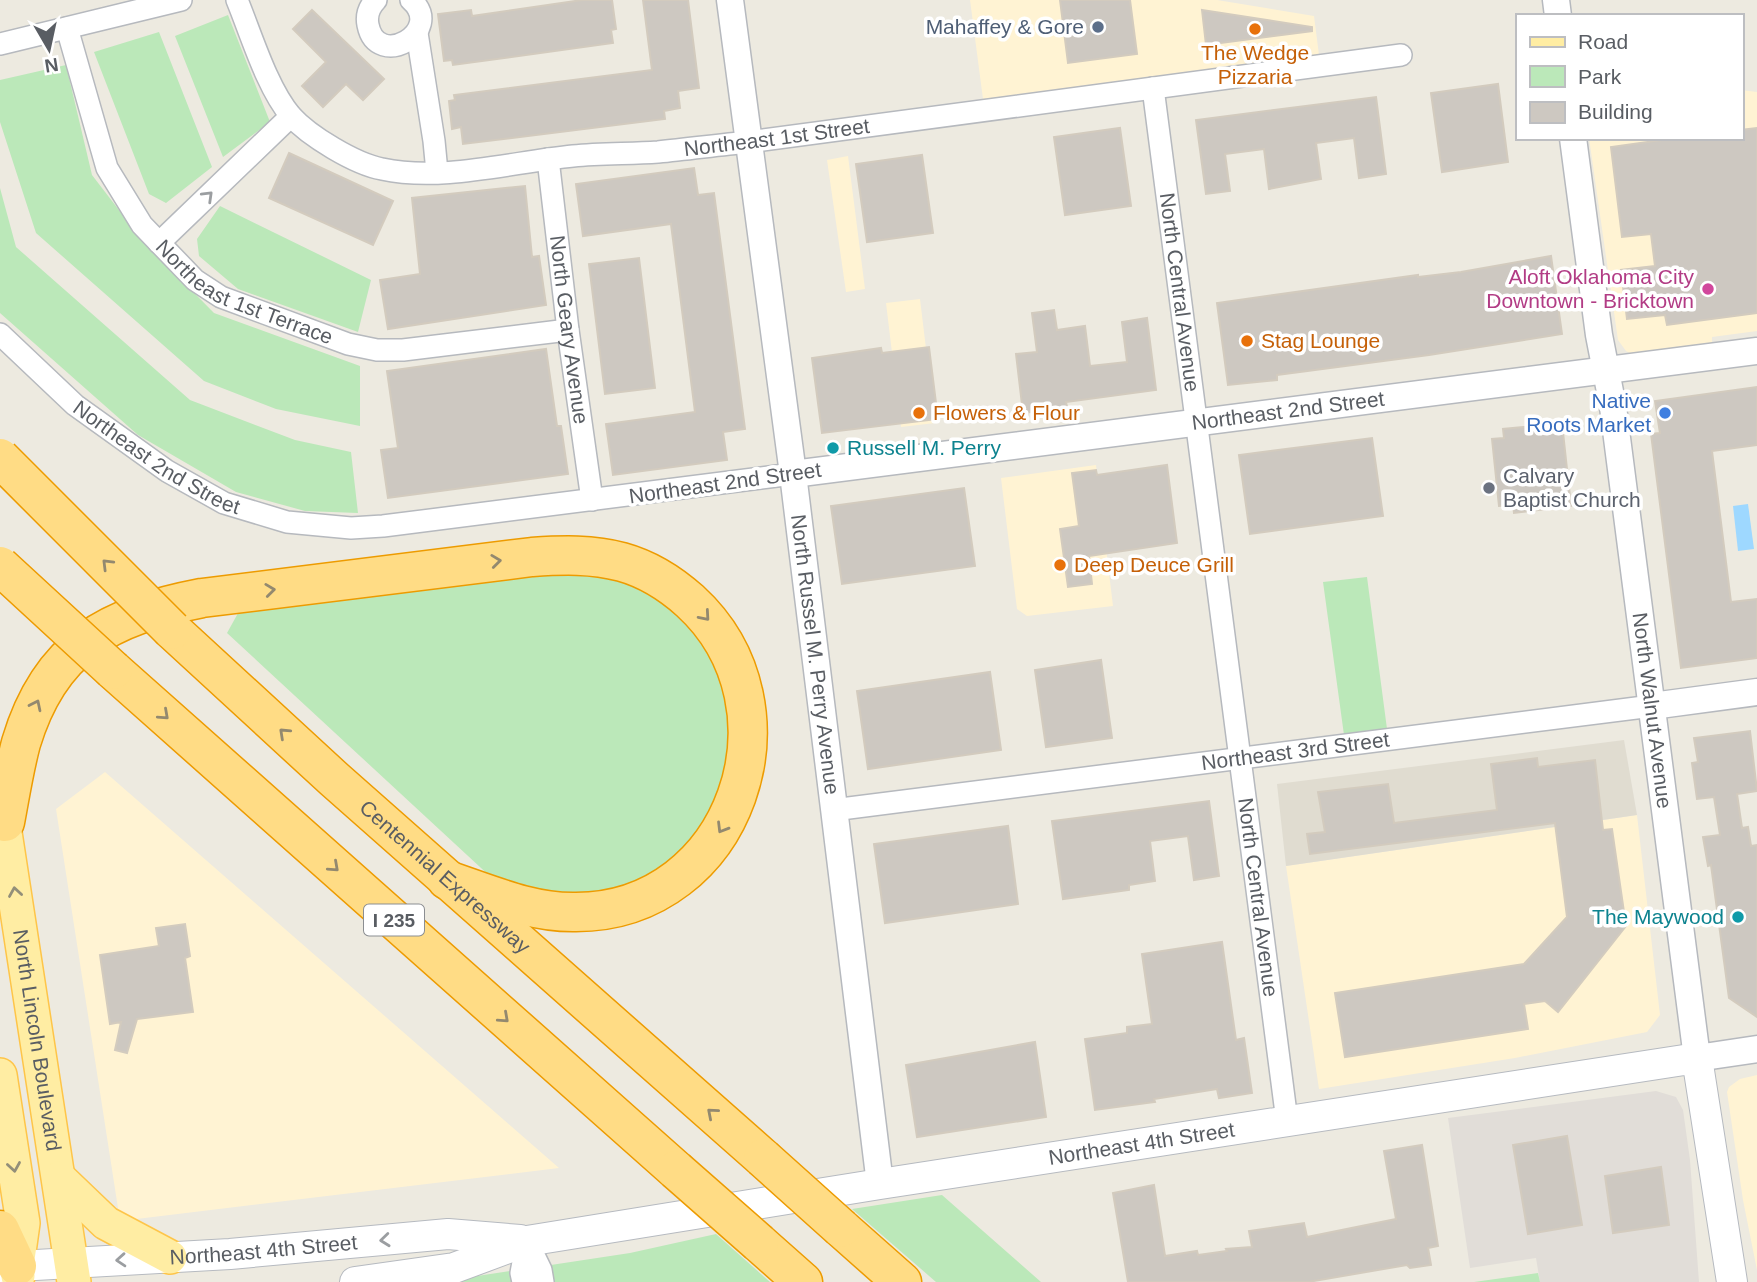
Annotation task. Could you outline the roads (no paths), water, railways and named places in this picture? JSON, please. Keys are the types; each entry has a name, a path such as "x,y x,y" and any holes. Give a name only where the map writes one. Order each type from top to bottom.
{"highway":[{"name":"Centennial Expressway","path":"0,458 172,630 447,880 902,1282"},
{"path":"2,811 21,744 33,710 46,686 73,652 111,625 133,615 202,598 532,556 605,558 624,563 662,580 683,594 715,628 730,653 741,679 747,708 747,760 740,787 720,833 703,855 662,888 623,906 600,911 575,912 525,906 447,880"},
{"name":"I 235","path":"0,566 113,670 803,1282"},
{"path":"0,1230 12,1272"}],"main road":[{"name":"North Lincoln Boulevard","path":"2,811 73,1273"},
{"name":"Northeast 4th Street","path":"355,1282 454,1268 527,1241 1697,1058"},
{"name":"North Walnut Avenue","path":"1697,1058 1732,1282"},
{"name":"North Lincoln Boulevard","path":"0,1075 23,1223 12,1272"},
{"path":"59,1178 106,1223 170,1257"},
{"name":"Northeast 4th Street","path":"12,1272 73,1273 170,1257 309,1248 448,1234 527,1241"}],"street":[{"path":"0,44 181,0"},
{"name":"Northeast 1st Street","path":"237,0 257,53 275,91 291,116 330,145 379,169 414,173 572,156 656,152 748,142 1401,55"},
{"path":"376,0 370,6 367,18 369,30 374,38 389,46 399,46 411,41 417,33 420,12 411,0"},
{"name":"North Russel M. Perry Avenue","path":"730,0 793,474 880,1184"},
{"name":"Northeast 1st Terrace","path":"67,28 107,168 142,225 195,280 221,297 348,344 377,350 403,350 568,330"},
{"path":"417,33 435,141 437,172"},
{"name":"North Central Avenue","path":"1153,88 1287,1121"},
{"path":"159,243 291,116"},
{"name":"North Walnut Avenue","path":"1573,140 1652,706 1697,1058"},
{"name":"North Geary Avenue","path":"548,159 592,500"},
{"name":"Northeast 2nd Street","path":"0,334 75,405 167,471 224,503 287,522 351,528 415,523 1757,351"},
{"name":"Northeast 3rd Street","path":"833,810 1757,692"},
{"name":"Northeast 4th Street","path":"1697,1058 1757,1049"},
{"path":"523,1282 521,1273 527,1241"},
{"path":"527,1241 541,1270 543,1282"}],"water":[{"path":"1748,504 1754,549 1738,551 1733,506"}],"place":[{"name":"Mahaffey & Gore","path":"1098,27"},
{"name":"The Wedge Pizzaria","path":"1255,29"},
{"name":"Aloft Oklahoma City Downtown - Bricktown","path":"1708,289"},
{"name":"Stag Lounge","path":"1247,341"},
{"name":"Flowers & Flour","path":"919,413"},
{"name":"Native Roots Market","path":"1665,413"},
{"name":"Russell M. Perry","path":"833,448"},
{"name":"Calvary Baptist Church","path":"1489,488"},
{"name":"Deep Deuce Grill","path":"1060,565"},
{"name":"The Maywood","path":"1738,917"}]}
